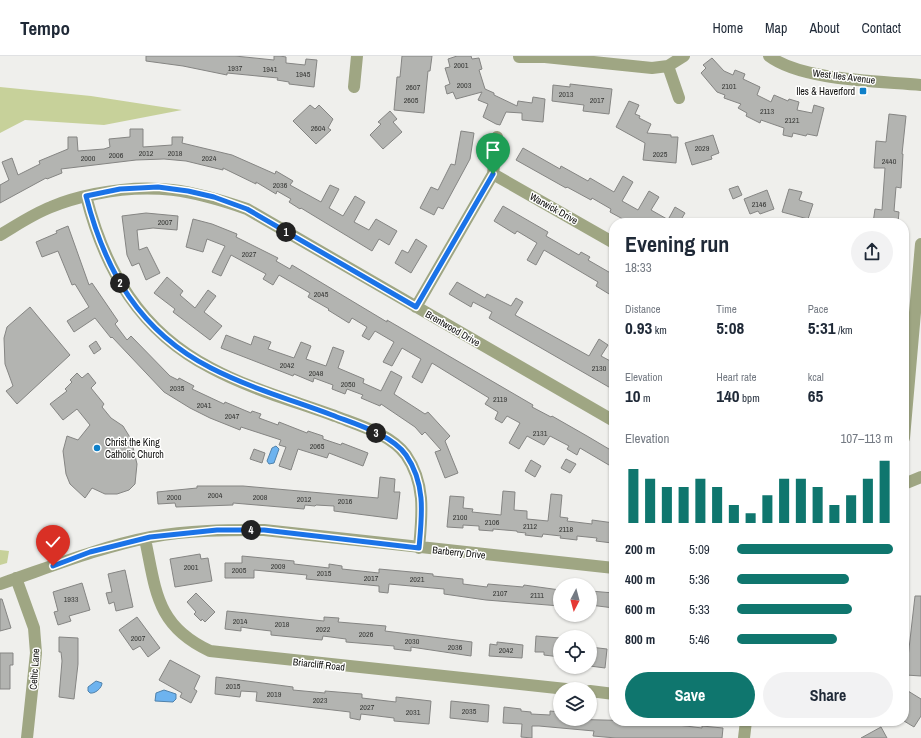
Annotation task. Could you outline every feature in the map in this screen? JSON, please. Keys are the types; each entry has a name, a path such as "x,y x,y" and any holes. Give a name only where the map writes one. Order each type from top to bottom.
{"street":[{"path":"354,87 357,56"},
{"path":"519,57 545,57 652,68 668,66 684,56"},
{"name":"West Iles Avenue","path":"769,56 794,68 829,77 921,85"},
{"path":"668,66 679,98"},
{"path":"416,307 493,174 497,137"},
{"name":"Warwick Drive","path":"493,174 609,239"},
{"name":"Brentwood Drive","path":"0,235 51,207 86,196 120,189 158,187 188,191 214,197 247,209 609,418"},
{"path":"86,196 98,240 116,277 129,298 147,321 167,339 211,368 246,384 368,428 390,441 405,454 414,469 420,484 423,506 419,548"},
{"path":"909,352 921,244"},
{"path":"909,482 921,477"},
{"name":"Barberry Drive","path":"0,584 90,552 170,534 217,530 264,530 609,567"},
{"name":"Briarcliff Road","path":"145,539 158,601 165,615 185,637 210,651 553,688"},
{"name":"Celtic Lane","path":"16,578 36,640 35,668 27,738"},
{"path":"597,692 609,693"},
{"path":"744,738 745,726"}],"green space":[{"path":"0,87 91,96 182,110 104,125 25,120 0,133"},
{"path":"0,550 9,551 7,563 0,565"}],"water":[{"path":"276,446 279,449 274,463 269,464 267,461 272,448"},
{"path":"96,681 102,683 100,689 96,692 90,693 88,691 88,687"},
{"path":"164,690 176,694 176,699 173,702 155,701 156,693"}],"building":[{"path":"146,56 235,56 274,60 274,56 280,56 286,57 286,63 305,65 306,59 317,60 314,87 289,84 289,82 277,80 278,78 227,73 227,75 183,66 146,61"},
{"path":"402,56 432,56 430,71 428,71 424,113 394,110 397,77 400,77"},
{"path":"457,56 471,56 472,59 479,58 482,69 479,70 485,89 494,93 494,95 517,106 518,101 532,103 533,97 545,99 543,122 522,120 522,113 506,112 500,125 496,124 483,117 488,104 478,100 482,92 456,99 453,92 447,94 445,86 450,84 445,68 450,67 448,59"},
{"path":"712,58 724,71 733,75 735,70 745,74 743,79 760,87 757,95 771,102 774,95 788,101 789,99 799,102 797,110 812,113 814,105 824,108 817,136 807,134 806,136 793,133 792,137 783,135 784,128 761,120 760,123 746,116 747,113 738,108 741,104 724,98 725,95 717,92 701,73 706,68 703,65"},
{"path":"570,84 612,89 609,114 583,111 584,105 552,101 553,85 570,87"},
{"path":"629,101 639,105 635,114 640,116 639,118 651,124 647,133 678,137 676,163 643,160 645,143 616,127"},
{"path":"310,105 315,109 319,105 333,119 328,128 331,130 316,144 293,121"},
{"path":"390,111 397,119 393,122 402,132 383,149 370,135 381,124 378,122"},
{"path":"889,114 906,116 902,154 901,188 896,187 894,211 899,212 898,218 874,218 875,209 882,210 885,168 874,168 876,141 886,142"},
{"path":"130,129 143,129 143,147 172,145 172,137 183,137 182,143 232,155 275,174 276,171 293,181 290,185 321,202 330,185 339,189 329,208 343,216 355,196 365,202 354,222 369,230 376,219 397,231 389,245 379,239 372,251 301,208 300,209 289,202 291,199 277,191 276,194 256,182 256,184 223,168 223,170 186,161 164,159 136,160 61,169 62,173 47,179 46,178 0,203 0,185 9,180 2,162 12,158 18,175 40,164 39,161 68,149 68,137 77,137 78,151 104,149 110,147 109,139 130,137"},
{"path":"461,131 474,133 470,159 443,209 438,207 434,215 420,208 431,187 438,190 451,164 455,165"},
{"path":"713,135 719,153 711,156 712,159 692,165 685,143"},
{"path":"523,148 560,169 561,166 588,181 590,178 614,192 623,176 633,182 622,201 638,210 649,191 659,197 651,210 665,218 621,218 610,212 611,209 592,198 591,200 567,187 566,188 516,160"},
{"path":"738,186 742,195 733,199 729,189"},
{"path":"789,189 802,192 799,200 813,204 808,218 782,212"},
{"path":"767,190 774,209 760,214 758,211 750,214 744,199"},
{"path":"503,206 548,232 546,236 579,255 581,252 590,257 588,260 609,272 609,294 596,286 598,282 544,250 536,265 527,260 537,243 517,231 515,234 494,221"},
{"path":"675,207 685,213 682,218 669,218"},
{"path":"146,213 178,216 177,230 153,228 137,230 139,250 147,247 160,273 146,280 139,263 132,266 127,255 122,216"},
{"path":"193,219 212,224 237,234 236,237 278,258 276,261 290,269 292,265 387,322 387,320 533,405 532,407 551,417 552,416 609,449 609,465 580,448 577,455 567,449 569,446 550,436 544,445 527,436 519,449 509,443 520,423 507,416 502,423 495,419 498,412 485,404 489,398 432,363 422,383 412,377 421,359 402,348 392,366 383,362 394,342 375,331 369,340 362,336 367,327 352,318 349,323 308,297 310,293 279,275 273,285 263,279 266,274 231,255 221,276 212,272 225,246 207,239 203,252 186,247"},
{"path":"68,226 89,285 92,283 118,321 115,324 127,340 131,336 170,376 178,380 179,378 194,386 192,389 224,404 225,402 251,413 252,411 261,414 259,418 278,425 279,422 307,433 308,431 323,436 323,439 341,445 342,443 368,453 363,466 329,453 327,458 298,449 291,470 279,466 286,447 279,445 281,440 241,427 240,430 210,418 164,392 112,337 111,338 95,318 74,332 67,321 89,307 75,284 72,285 58,251 42,257 36,242 57,233 56,231"},
{"path":"416,239 427,246 411,273 395,263 402,250 408,253"},
{"path":"167,277 183,291 180,295 195,308 208,290 216,296 204,312 222,326 210,340 173,312 175,309 154,293"},
{"path":"457,282 485,298 487,294 511,306 516,298 523,302 515,315 589,356 599,339 608,345 601,356 609,360 609,387 489,318 492,312 473,302 471,307 449,294"},
{"path":"30,307 70,355 17,404 6,391 13,386 5,364 4,338 7,327"},
{"path":"226,335 251,345 254,336 271,342 268,349 294,358 301,342 311,346 306,359 326,366 333,347 344,351 338,368 364,379 363,383 381,391 391,371 402,377 394,394 425,414 428,412 450,436 445,441 458,473 445,478 435,452 441,450 425,432 422,435 415,427 381,404 380,406 361,398 363,395 347,389 345,394 332,389 333,385 314,378 313,382 294,374 293,376 221,348"},
{"path":"96,341 101,349 94,354 89,346"},
{"path":"77,373 82,378 88,373 96,383 91,388 104,404 102,407 111,418 123,426 131,439 137,464 135,484 129,490 117,494 105,494 92,488 85,498 70,484 66,474 63,451 67,436 78,440 90,425 77,409 63,420 50,404 67,391 65,389 72,382 70,380"},
{"path":"254,449 265,453 262,463 250,459"},
{"path":"566,459 576,464 570,473 561,468"},
{"path":"531,460 541,466 535,477 525,471"},
{"path":"380,477 395,479 394,492 400,492 397,519 334,511 334,506 305,505 304,509 233,503 233,505 176,507 175,503 158,504 157,492 197,488 197,486 243,486 378,498"},
{"path":"503,491 515,492 514,510 527,511 527,519 548,521 551,494 562,495 560,517 568,518 567,521 592,524 592,520 609,522 609,543 596,541 597,538 577,536 577,540 543,534 542,537 525,535 526,533 517,531 493,529 493,531 479,530 479,526 463,525 463,528 447,527 450,496 464,497 463,508 473,509 472,512 501,515"},
{"path":"200,554 201,559 208,558 212,581 175,587 170,559"},
{"path":"242,556 294,561 294,564 329,568 329,564 342,566 342,569 379,573 379,569 433,574 433,576 463,579 463,584 487,587 488,584 523,587 524,585 553,589 553,605 486,600 444,594 444,589 389,584 388,593 379,592 379,586 306,579 307,575 254,570 254,578 225,578 225,563 242,563"},
{"path":"125,570 133,607 116,611 114,602 109,604 106,593 112,592 108,574"},
{"path":"82,583 90,610 69,616 71,621 58,625 54,612 58,611 53,592"},
{"path":"597,592 609,593 609,607 597,606"},
{"path":"196,593 215,612 205,622 202,619 201,621 194,614 196,612 187,602"},
{"path":"915,596 921,596 921,676 909,675 909,649"},
{"path":"0,599 2,599 11,628 0,631"},
{"path":"227,611 324,621 324,617 339,618 338,622 386,626 385,631 472,642 471,656 411,647 411,651 394,649 394,646 346,642 346,639 323,636 322,640 271,635 271,631 241,627 241,631 225,629"},
{"path":"137,617 160,648 148,657 140,646 133,650 119,630"},
{"path":"536,636 553,637 553,656 544,655 544,652 535,652"},
{"path":"59,637 78,638 78,664 74,699 59,697 62,661 61,652 59,652"},
{"path":"497,642 523,645 522,658 489,656 490,644 497,645"},
{"path":"597,648 607,649 605,668 597,667"},
{"path":"0,653 13,653 13,665 10,665 10,689 0,689"},
{"path":"170,660 200,676 194,689 197,691 191,703 180,697 182,693 159,680"},
{"path":"216,677 293,687 293,690 362,694 362,698 396,702 396,697 431,701 429,724 394,721 394,718 361,714 360,720 350,718 350,712 256,701 257,692 241,691 240,697 215,694"},
{"path":"909,692 921,699 921,716 914,727 909,724"},
{"path":"451,701 489,705 488,722 450,718"},
{"path":"504,707 521,709 521,711 531,712 531,714 550,715 550,711 553,711 553,726 597,726 597,720 609,720 609,726 686,726 702,728 702,726 723,728 722,738 616,738 593,736 594,731 532,726 532,738 521,737 522,724 503,723"},
{"path":"881,727 887,738 861,738"}],"place":[{"name":"Iles & Haverford","path":"863,91"},
{"name":"Christ the King Catholic Church","path":"97,448"}],"route":[{"path":"53,566 90,552 150,537 217,530 264,530 419,548 423,506 420,484 414,469 405,454 390,441 368,428 246,384 211,368 167,339 147,321 129,298 108,261 98,240 86,196 120,189 158,187 188,191 214,197 247,209 416,307 493,174"}]}
